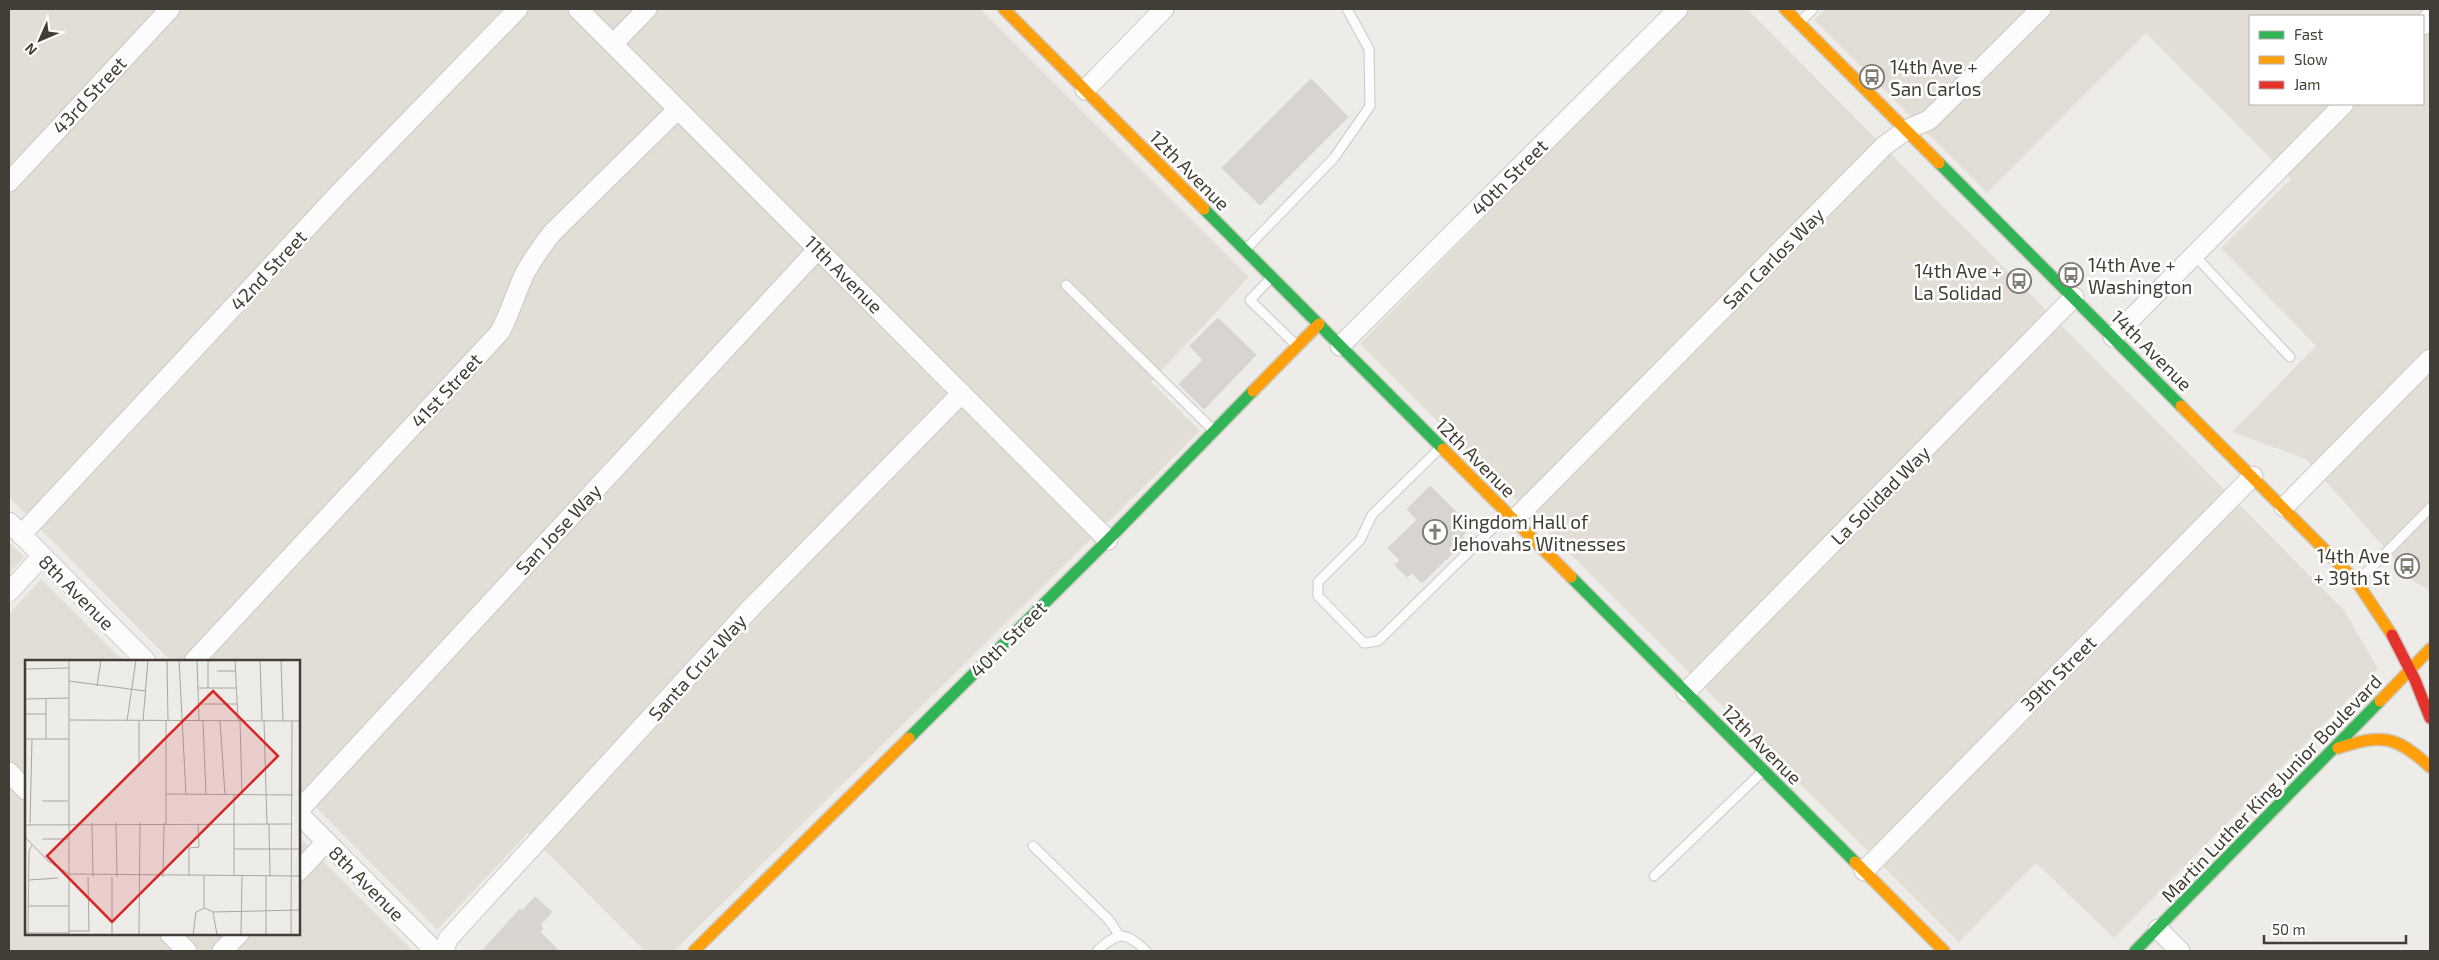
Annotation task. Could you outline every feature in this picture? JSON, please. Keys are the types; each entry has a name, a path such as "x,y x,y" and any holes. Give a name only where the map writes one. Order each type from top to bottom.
{"street":[{"name":"43rd Street","path":"9,182 170,9"},
{"name":"42nd Street","path":"15,529 518,9"},
{"name":"11th Avenue","path":"578,9 1108,540"},
{"path":"612,44 647,9"},
{"name":"12th Avenue","path":"1004,9 1944,951"},
{"path":"1085,90 1164,9"},
{"name":"40th Street","path":"1340,346 1678,9"},
{"name":"14th Avenue","path":"1785,9 2114,336 2357,582 2384,621 2412,668 2430,718"},
{"name":"San Carlos Way","path":"1511,516 1884,146 1906,130 1929,120 2041,9"},
{"path":"2114,336 2343,105"},
{"name":"41st Street","path":"195,660 500,332 511,312 524,275 536,253 552,233 678,109"},
{"name":"San Jose Way","path":"300,809 818,249"},
{"name":"La Solidad Way","path":"1686,692 2074,297"},
{"name":"40th Street","path":"694,951 1108,540 1319,324"},
{"path":"2284,507 2430,360"},
{"name":"Santa Cruz Way","path":"444,951 448,939 748,610 962,393"},
{"name":"39th Street","path":"1864,871 2253,476"},
{"name":"8th Avenue","path":"15,529 145,660"},
{"path":"9,592 42,556"},
{"name":"Martin Luther King Junior Boulevard","path":"2135,951 2335,749 2430,649"},
{"path":"2335,749 2371,737 2398,740 2430,767"},
{"path":"9,772 25,789"},
{"name":"8th Avenue","path":"300,815 435,951"},
{"path":"300,870 326,842"},
{"path":"2158,929 2180,951"},
{"path":"171,935 187,951"},
{"path":"222,951 238,935"}],"lane":[{"path":"1245,250 1334,158 1370,106 1369,49 1348,9"},
{"path":"1800,23 1813,9"},
{"path":"2194,255 2290,357"},
{"path":"1272,277 1250,300 1297,346"},
{"path":"1066,285 1214,431"},
{"path":"1442,447 1372,515 1360,540 1318,582 1318,596 1364,642 1378,641 1511,516"},
{"path":"2357,582 2430,508"},
{"path":"1654,876 1764,770"},
{"path":"1033,846 1109,920 1119,935 1135,940 1146,951"},
{"path":"1098,951 1112,938 1119,935"}],"shaded area":[{"path":"9,9 980,9 1249,277 1151,382 1200,431 674,951 645,951 528,833 437,930 300,791 300,660 170,660 9,497"},
{"path":"1690,9 1747,9 2344,610 2378,669 2114,938 2036,863 1959,942 1360,344"},
{"path":"1825,9 2430,9 2430,591 2414,581 2306,459 2232,432 2316,346 2221,248 2291,179 2146,33 1987,193 1814,20"},
{"path":"9,542 24,557 9,573"},
{"path":"41,579 122,660 25,660 25,935 300,935 300,838 413,951 9,951 9,614"}],"building":[{"path":"1311,79 1348,117 1260,205 1222,168"},
{"path":"1218,318 1256,355 1204,409 1179,384 1203,360 1190,346"},
{"name":"Kingdom Hall of Jehovahs Witnesses","path":"1430,486 1471,527 1462,536 1466,540 1422,583 1412,573 1407,577 1395,565 1400,560 1388,548 1417,520 1407,509"},
{"path":"535,897 552,912 540,925 543,928 540,932 559,951 482,951 520,909 522,911"}],"traffic: fast":[{"path":"1939,163 2181,406"},
{"path":"1204,209 1443,449"},
{"path":"909,738 1108,540 1253,391"},
{"path":"1571,577 1855,862"},
{"path":"2135,951 2380,701"}],"traffic: slow":[{"path":"1004,9 1204,209"},
{"path":"1785,9 1939,163"},
{"path":"1253,391 1319,324"},
{"path":"2181,406 2357,582 2392,635"},
{"path":"1443,449 1571,577"},
{"path":"2380,701 2430,649"},
{"path":"694,951 909,738"},
{"path":"2338,748 2377,739 2387,740 2407,749 2430,767"},
{"path":"1855,862 1944,951"}],"traffic: jam":[{"path":"2392,635 2415,680 2430,718"}],"place":[{"name":"14th Ave + San Carlos","path":"1872,77"},
{"name":"14th Ave + Washington","path":"2071,275"},
{"name":"14th Ave + La Solidad","path":"2019,281"},
{"name":"Kingdom Hall of Jehovahs Witnesses","path":"1435,532"},
{"name":"14th Ave + 39th St","path":"2407,566"}]}
